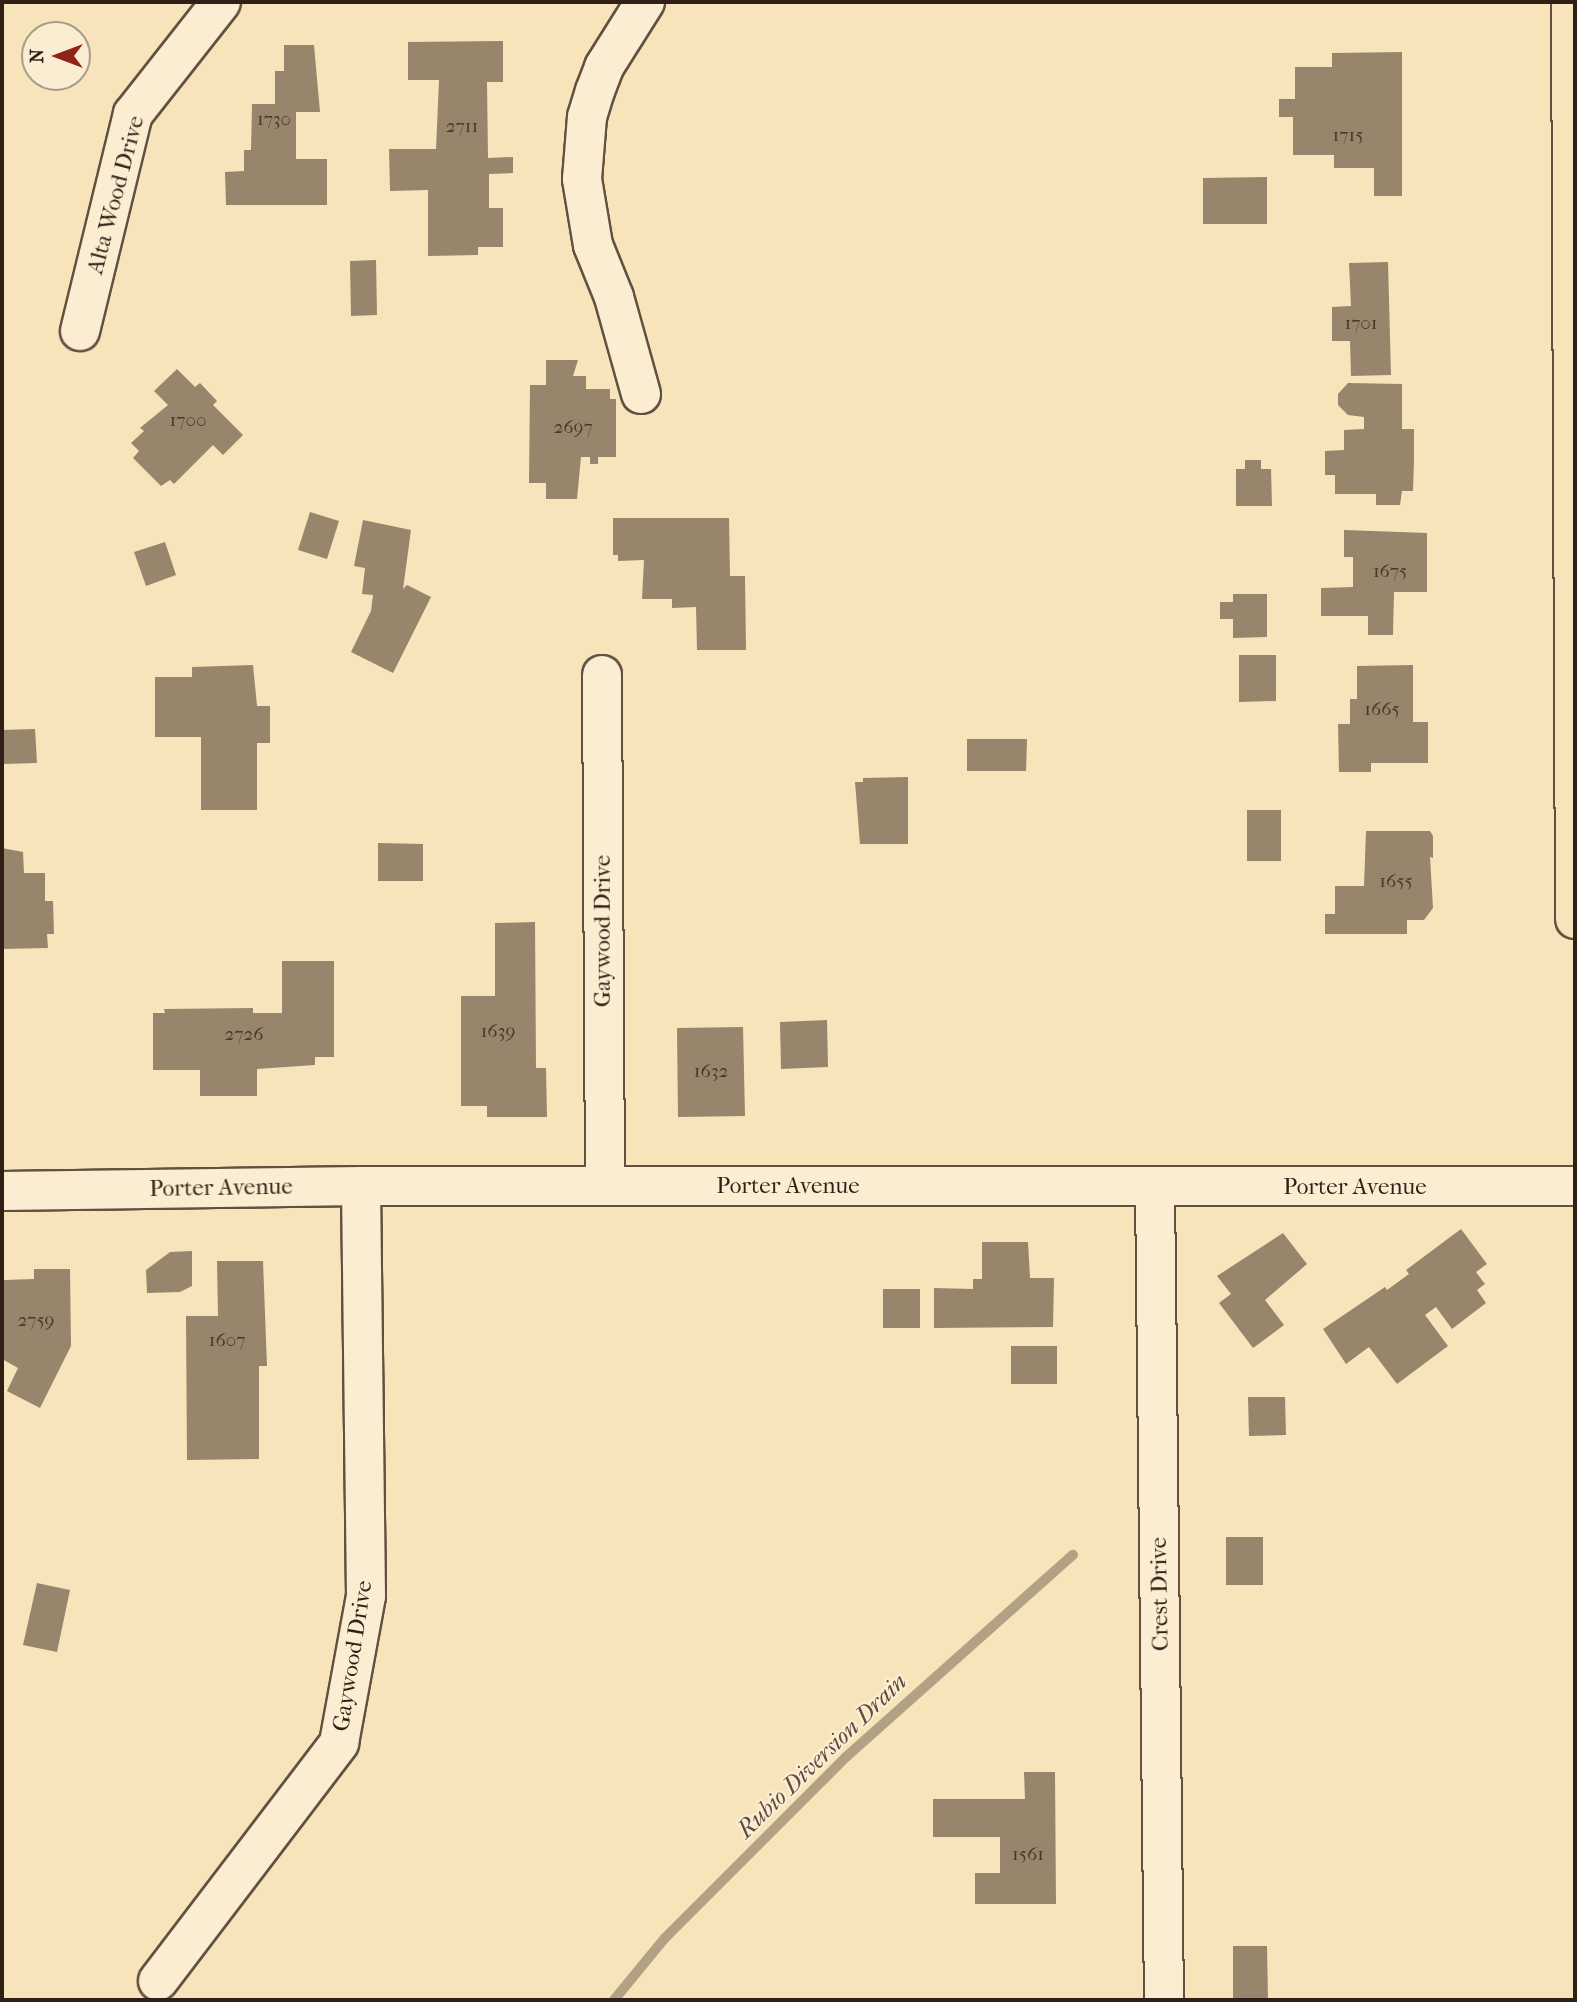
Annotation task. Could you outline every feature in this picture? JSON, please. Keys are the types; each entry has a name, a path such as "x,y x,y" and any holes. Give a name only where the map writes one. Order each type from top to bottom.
{"main road":[{"path":"1571,2 1575,919"}],"street":[{"name":"Alta Wood Drive","path":"80,331 133,114 221,2"},
{"path":"641,394 614,296 593,245 582,179 587,117 595,91 604,67 645,2"},
{"name":"Gaywood Drive","path":"602,675 605,1186"},
{"name":"Gaywood Drive","path":"158,1981 339,1743 366,1595 362,1186"},
{"name":"Porter Avenue","path":"2,1191 362,1186 1575,1186"},
{"name":"Crest Drive","path":"1155,1187 1164,2000"}],"building":[{"path":"503,41 503,82 487,82 488,158 513,157 513,173 489,174 489,208 503,208 503,247 478,247 478,255 428,256 428,190 390,191 389,149 436,149 439,80 408,80 408,42"},
{"path":"284,45 314,45 320,112 296,112 296,159 327,159 327,205 226,205 225,172 244,171 244,150 251,150 252,104 275,104 275,71 284,71"},
{"path":"1402,52 1402,196 1374,196 1374,168 1334,168 1334,155 1293,155 1293,117 1279,117 1279,99 1295,99 1295,67 1332,67 1332,53"},
{"path":"1267,177 1267,224 1203,224 1203,178"},
{"path":"376,260 377,315 351,316 350,261"},
{"path":"1388,262 1391,375 1351,376 1350,341 1332,341 1332,307 1351,306 1349,263"},
{"path":"546,360 578,360 573,376 586,376 586,389 610,389 610,399 616,399 616,457 598,457 598,464 590,464 590,457 581,457 577,499 546,499 546,483 529,483 530,385 546,385"},
{"path":"177,369 195,387 200,383 217,401 213,405 243,435 223,455 213,445 174,484 170,480 161,486 133,458 139,451 131,443 144,431 140,428 168,405 154,391"},
{"path":"1348,383 1402,384 1402,429 1414,429 1414,461 1413,491 1402,491 1400,505 1376,505 1376,494 1335,494 1335,475 1325,475 1325,451 1344,450 1344,430 1364,429 1364,417 1348,415 1338,405 1338,394"},
{"path":"1245,460 1261,460 1261,469 1271,469 1272,506 1236,506 1236,469 1245,469"},
{"path":"310,512 339,521 327,559 298,550"},
{"path":"613,518 729,518 730,576 745,576 746,650 697,650 696,607 672,608 672,599 642,599 644,560 618,561 618,555 613,555"},
{"path":"363,520 411,530 403,589 407,585 431,597 393,673 351,652 371,611 373,595 362,594 365,568 354,566"},
{"path":"1344,530 1427,533 1427,592 1394,592 1393,635 1368,635 1368,616 1321,616 1321,588 1353,587 1353,557 1344,557"},
{"path":"165,542 176,575 146,586 134,552"},
{"path":"1233,594 1267,594 1267,637 1233,638 1233,619 1220,619 1220,602 1233,602"},
{"path":"1239,655 1276,655 1276,701 1239,702"},
{"path":"253,665 257,706 270,706 270,743 257,743 257,810 201,810 201,737 155,737 155,677 192,677 192,667"},
{"path":"1413,665 1413,722 1428,722 1428,763 1371,763 1371,772 1339,772 1338,724 1350,724 1350,699 1357,699 1357,666"},
{"path":"35,729 37,763 2,764 2,730"},
{"path":"967,739 1027,739 1026,771 967,771"},
{"path":"908,777 908,844 860,844 855,782 863,782 863,778"},
{"path":"1247,810 1281,810 1281,861 1247,861"},
{"path":"1366,831 1430,831 1433,836 1433,858 1430,857 1433,908 1424,920 1407,920 1407,934 1325,934 1325,914 1335,914 1335,886 1364,886"},
{"path":"378,843 423,844 423,881 378,881"},
{"path":"2,848 23,852 24,873 45,873 45,901 53,901 54,934 47,934 48,948 2,949"},
{"path":"535,922 536,1068 546,1068 547,1117 487,1117 487,1106 461,1106 461,996 495,996 495,923"},
{"path":"282,961 334,961 334,1057 315,1057 315,1065 257,1069 257,1096 200,1096 200,1070 153,1070 153,1013 165,1013 164,1009 253,1008 253,1013 282,1013"},
{"path":"827,1020 828,1067 781,1069 780,1022"},
{"path":"743,1027 745,1116 678,1117 677,1028"},
{"path":"1461,1229 1487,1264 1476,1272 1485,1284 1477,1290 1486,1303 1452,1329 1436,1307 1425,1315 1448,1346 1397,1384 1369,1347 1346,1364 1323,1329 1385,1287 1387,1290 1409,1274 1406,1270"},
{"path":"1283,1233 1307,1264 1265,1300 1284,1325 1253,1348 1219,1303 1231,1294 1217,1276"},
{"path":"982,1242 1028,1242 1030,1278 1054,1278 1053,1327 934,1328 934,1288 973,1289 973,1279 982,1279"},
{"path":"192,1251 192,1286 180,1292 147,1293 146,1270 170,1252"},
{"path":"217,1261 263,1261 267,1366 259,1366 259,1459 187,1460 186,1316 218,1316"},
{"path":"34,1269 70,1269 71,1346 40,1408 7,1391 18,1368 2,1359 4,1280 34,1279"},
{"path":"883,1289 920,1289 920,1328 883,1328"},
{"path":"1011,1346 1057,1346 1057,1384 1011,1384"},
{"path":"1248,1397 1285,1397 1286,1435 1249,1436"},
{"path":"1226,1537 1263,1537 1263,1585 1226,1585"},
{"path":"37,1583 70,1590 57,1652 23,1645"},
{"path":"1024,1772 1055,1772 1056,1904 975,1904 975,1873 1000,1873 1000,1837 933,1837 933,1799 1025,1799"},
{"path":"1233,1946 1267,1946 1268,2000 1233,2000"}],"waterway":[{"name":"Rubio Diversion Drain","path":"614,2000 665,1938 846,1757 1073,1555"}]}
